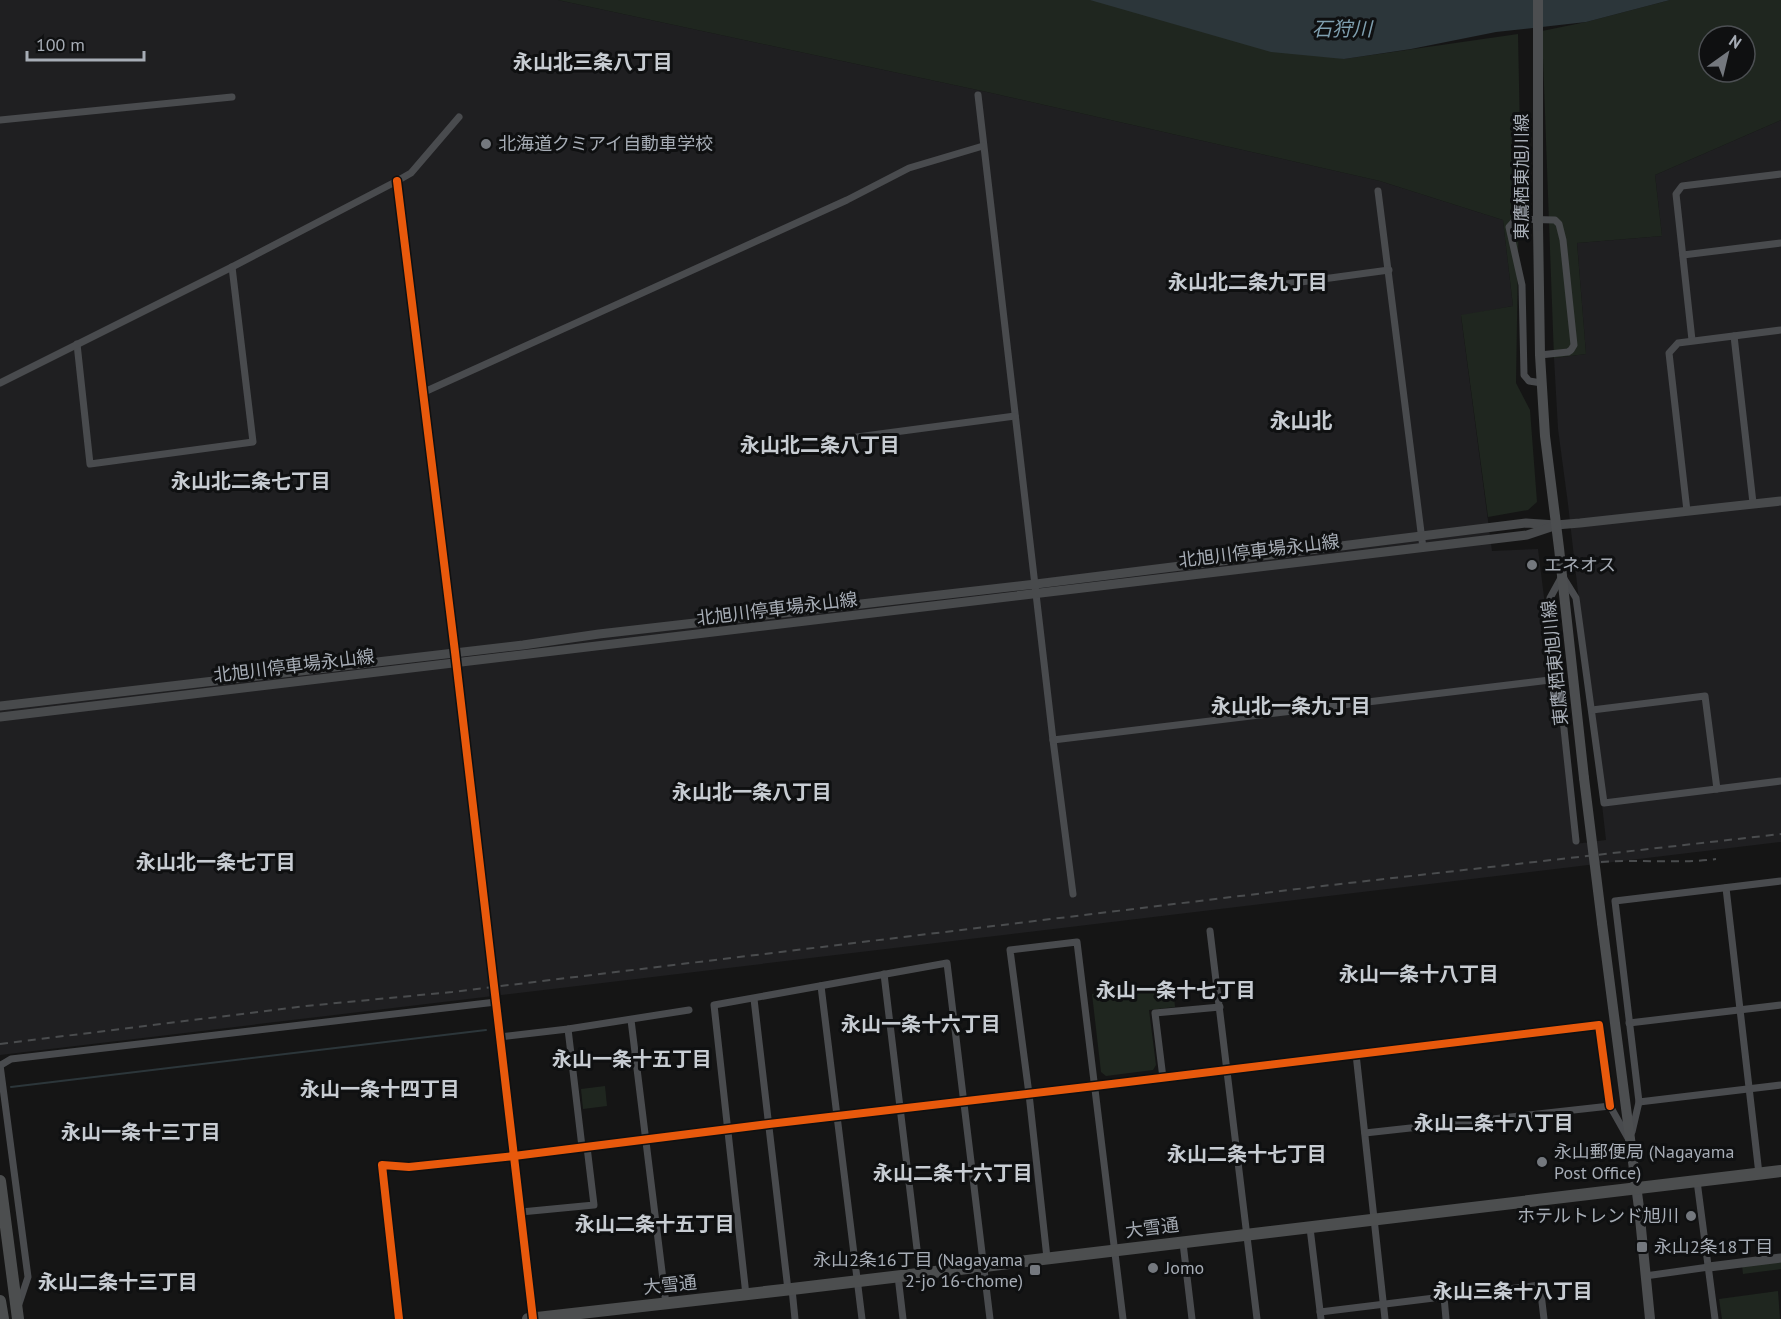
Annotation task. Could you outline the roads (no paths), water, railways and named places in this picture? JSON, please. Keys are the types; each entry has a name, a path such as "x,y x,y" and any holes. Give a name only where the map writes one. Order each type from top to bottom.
{"highway":[{"name":"大雪通","path":"528,1319 790,1290 1781,1171"},
{"path":"0,1181 18,1314"}],"main road":[{"name":"東鷹栖東旭川線","path":"1538,0 1540,355 1545,436 1650,1319"},
{"name":"北旭川停車場永山線","path":"0,706 1036,584 1526,523 1556,525 1781,501"},
{"name":"北旭川停車場永山線","path":"0,717 1527,536 1556,525"},
{"path":"1708,1267 1781,1258"}],"street":[{"path":"978,95 1073,894"},
{"path":"0,120 232,97"},
{"path":"0,383 232,267 397,181 411,172 459,117"},
{"path":"422,393 847,200 909,168 983,146"},
{"path":"1692,340 1676,194 1682,186 1781,174"},
{"path":"397,181 533,1319"},
{"path":"1378,191 1423,548"},
{"path":"1540,355 1568,352 1574,345 1563,240 1559,224 1555,220 1516,219 1509,226 1522,285 1524,375 1529,381 1542,383"},
{"path":"1683,255 1781,243"},
{"path":"77,344 90,464 254,442 232,267"},
{"path":"1286,284 1389,270"},
{"path":"1687,511 1669,353 1678,343 1692,340 1781,330"},
{"path":"1734,336 1753,503"},
{"path":"857,437 1015,416"},
{"path":"1562,575 1550,598 1576,841"},
{"path":"1562,575 1576,598 1604,803 1781,781"},
{"path":"1053,740 1558,679"},
{"path":"1592,710 1705,696 1717,789"},
{"path":"1629,1141 1639,1102 1615,901 1781,881"},
{"path":"1726,888 1759,1174"},
{"path":"1210,931 1257,1319"},
{"path":"1047,1258 1010,950 1077,942 1123,1319"},
{"path":"746,1295 714,1005 947,963 990,1319"},
{"path":"884,974 920,1274"},
{"path":"821,986 862,1319"},
{"path":"754,999 795,1319"},
{"path":"18,1314 28,1276 0,1065 10,1059 496,1002"},
{"path":"1629,1023 1781,1005"},
{"path":"1163,1078 1155,1013 1220,1007"},
{"path":"500,1038 689,1010"},
{"path":"631,1020 666,1304"},
{"path":"399,1319 382,1165 409,1167 514,1156 1599,1024 1610,1106 1629,1141"},
{"path":"521,1212 594,1205 568,1029"},
{"path":"1356,1054 1386,1319"},
{"path":"1639,1102 1781,1085"},
{"path":"1365,1133 1610,1106"},
{"path":"1697,1181 1715,1319"},
{"path":"1310,1228 1321,1315 1540,1285 1544,1319"},
{"path":"1183,1243 1192,1319"},
{"path":"1645,1276 1708,1267"},
{"path":"898,1276 903,1319"},
{"path":"1444,1297 1446,1319"}],"water":[{"name":"石狩川","path":"1090,0 1670,0 1586,22 1496,32 1411,49 1344,59 1271,52"}],"waterway":[{"path":"11,1087 486,1030"}],"railway":[{"path":"0,1044 306,1006 452,992 1314,887 1781,834"},
{"path":"1601,862 1716,859"}],"place":[{"name":"北海道クミアイ自動車学校","path":"486,144"},
{"name":"エネオス","path":"1532,565"},
{"name":"永山郵便局 (Nagayama Post Office)","path":"1542,1162"},
{"name":"ホテルトレンド旭川","path":"1691,1216"},
{"name":"永山2条18丁目","path":"1642,1247"},
{"name":"Jomo","path":"1153,1268"},
{"name":"永山2条16丁目 (Nagayama 2-jo 16-chome)","path":"1035,1270"}],"district":[{"name":"永山北三条八丁目","path":"593,62"},
{"name":"永山北二条九丁目","path":"1248,282"},
{"name":"永山北","path":"1301,421"},
{"name":"永山北二条八丁目","path":"820,445"},
{"name":"永山北二条七丁目","path":"251,481"},
{"name":"永山北一条九丁目","path":"1291,706"},
{"name":"永山北一条八丁目","path":"752,792"},
{"name":"永山北一条七丁目","path":"216,862"},
{"name":"永山一条十八丁目","path":"1419,974"},
{"name":"永山一条十七丁目","path":"1176,990"},
{"name":"永山一条十六丁目","path":"921,1024"},
{"name":"永山一条十五丁目","path":"632,1059"},
{"name":"永山一条十四丁目","path":"380,1089"},
{"name":"永山二条十八丁目","path":"1494,1123"},
{"name":"永山一条十三丁目","path":"141,1132"},
{"name":"永山二条十七丁目","path":"1247,1154"},
{"name":"永山二条十六丁目","path":"953,1173"},
{"name":"永山二条十五丁目","path":"655,1224"},
{"name":"永山二条十三丁目","path":"118,1282"},
{"name":"永山三条十八丁目","path":"1513,1291"}]}
